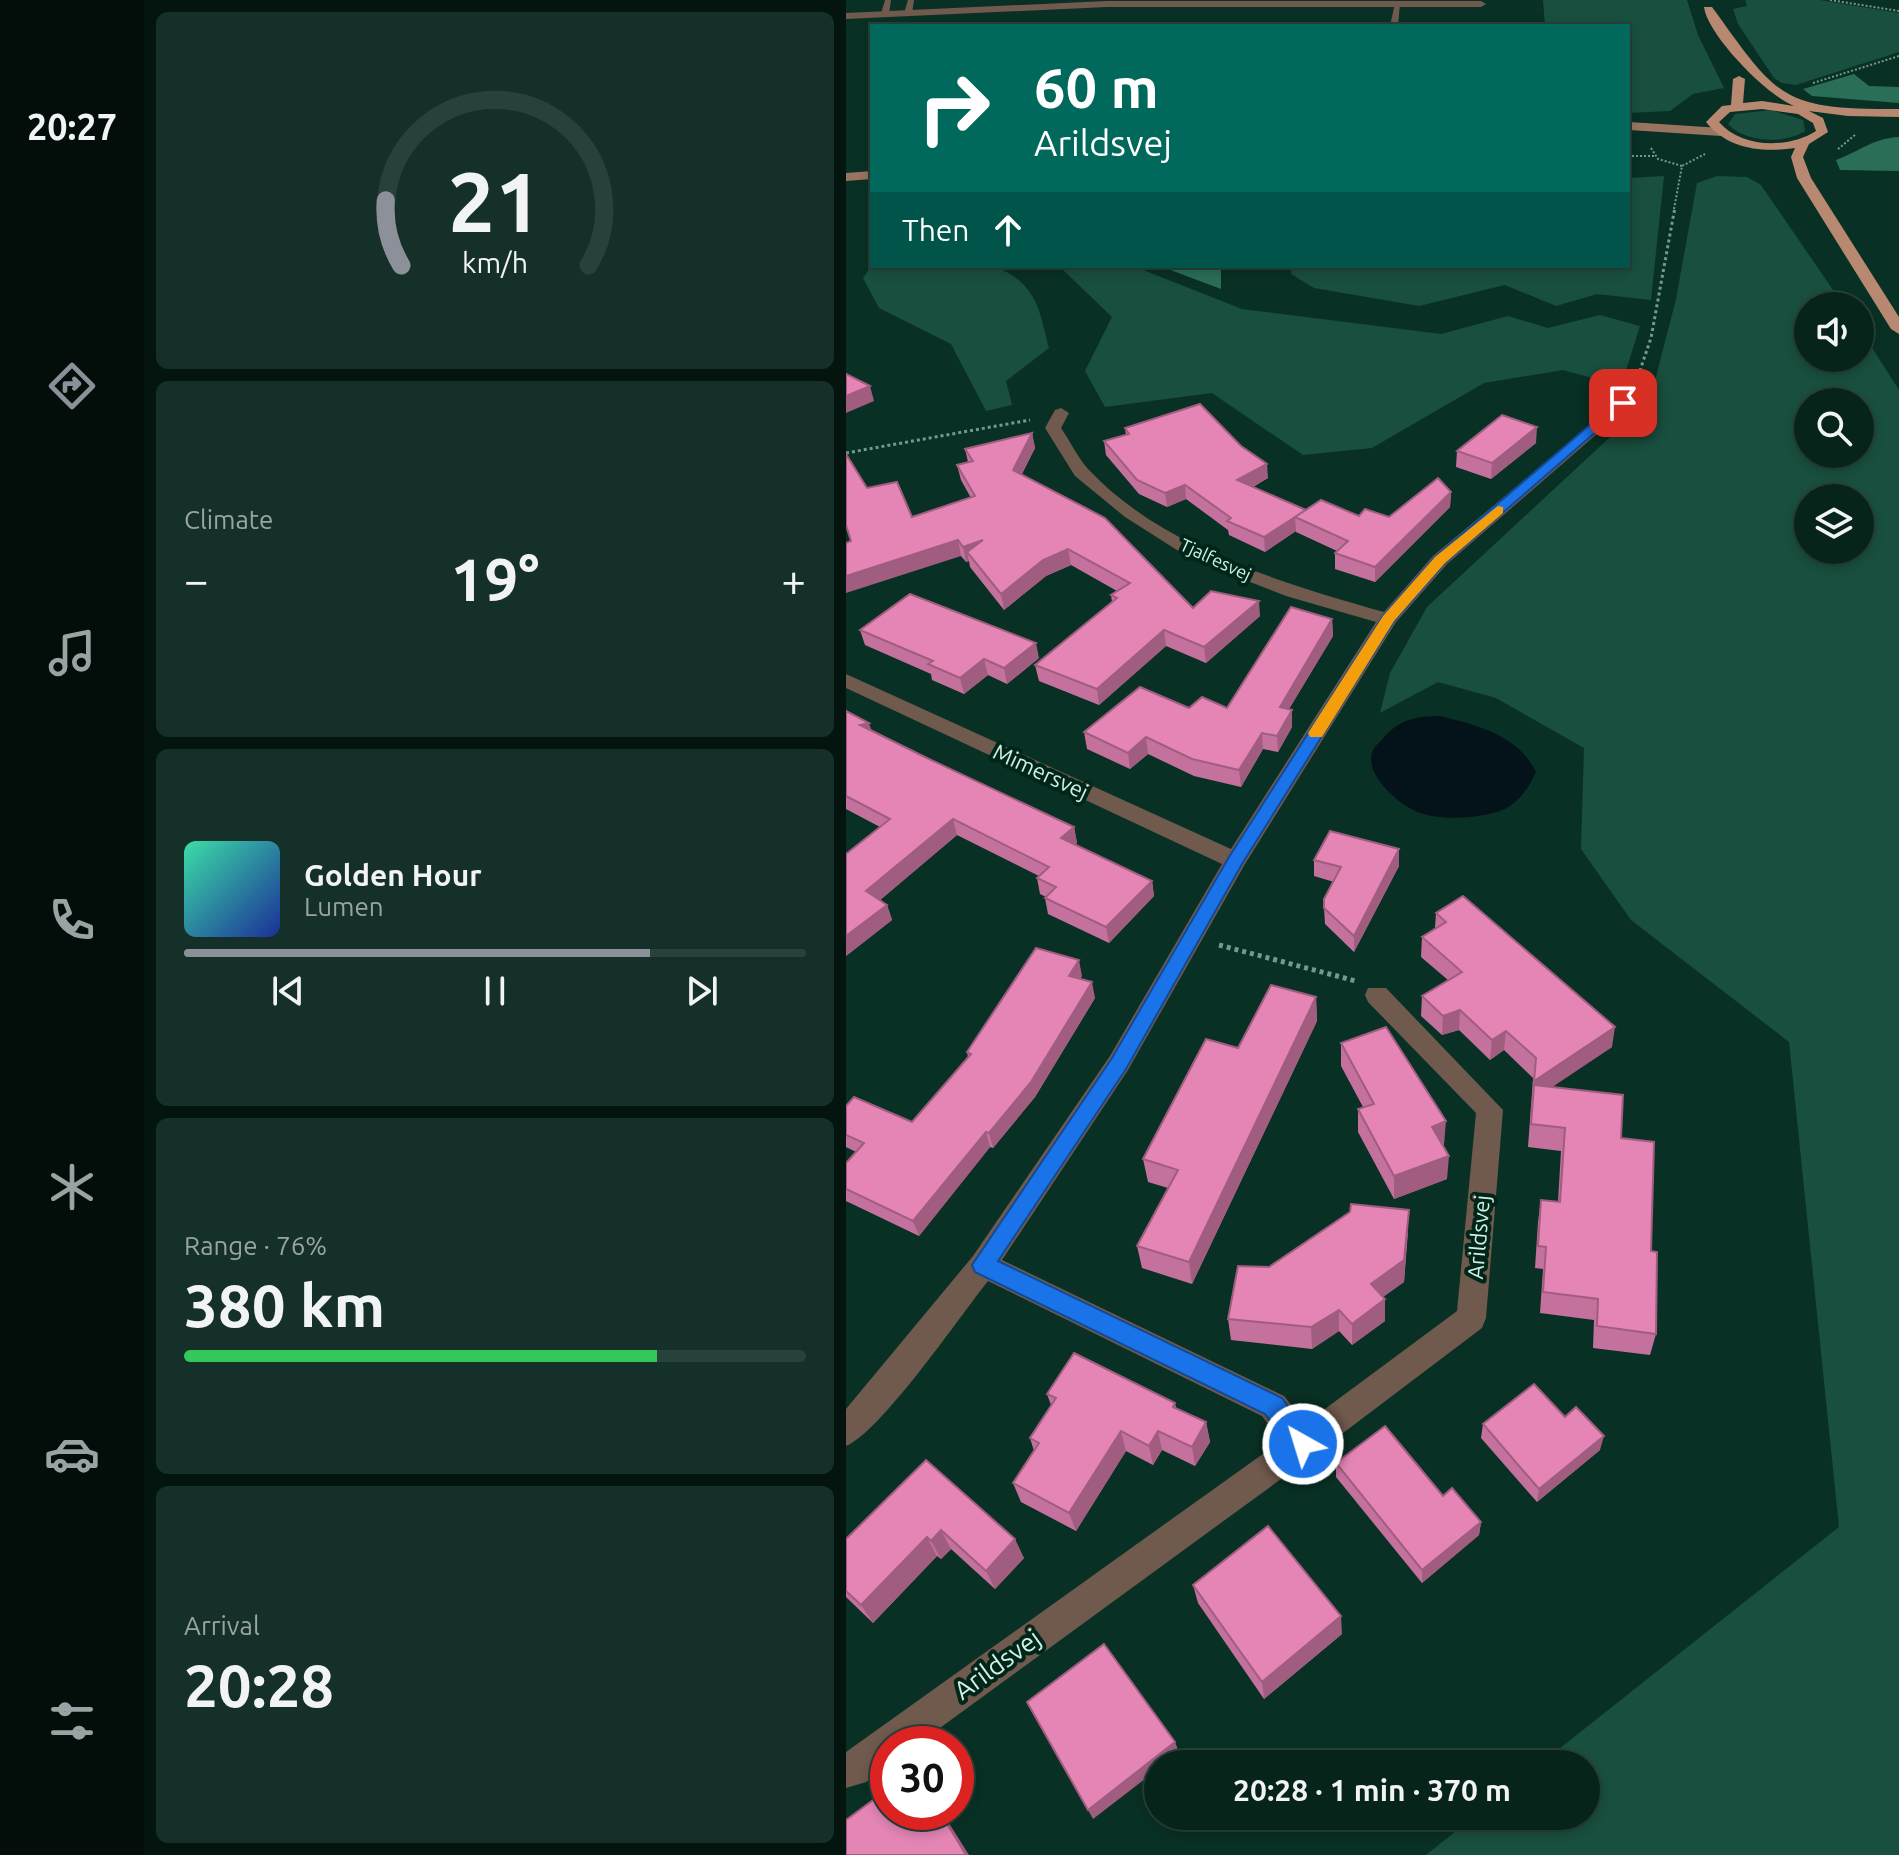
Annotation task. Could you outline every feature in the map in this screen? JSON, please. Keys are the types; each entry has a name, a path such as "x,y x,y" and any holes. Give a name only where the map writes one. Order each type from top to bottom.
{"main road":[{"path":"1707,4 1739,79 1737,106"},
{"path":"1707,4 1759,78 1775,92 1814,107 1843,112 1899,113"},
{"path":"1739,79 1775,106"},
{"path":"1804,178 1757,144 1721,132 1712,122 1714,117 1737,106 1775,106 1811,115 1899,121"},
{"path":"1811,115 1819,121 1822,132"},
{"path":"1757,144 1804,142 1822,132 1899,121"},
{"path":"1804,142 1797,157 1804,178 1899,329"}],"street":[{"path":"846,16 1107,4 1481,4"},
{"path":"1630,126 1714,117"},
{"path":"1630,126 1721,132"},
{"path":"846,177 870,175"},
{"path":"846,1431 872,1405 983,1265 1119,1063 1235,861 1388,619 1440,560 1623,403"},
{"name":"Tjalfesvej","path":"1061,413 1053,428 1081,472 1131,513 1198,555 1293,592 1388,619"},
{"name":"Mimersvej","path":"846,680 1235,861"},
{"name":"Arildsvej","path":"846,1770 853,1769 1303,1444 1471,1318 1490,1110 1377,995"},
{"path":"983,1265 1273,1406 1303,1444"}],"lane":[{"path":"885,14 888,0"},
{"path":"908,13 911,0"},
{"path":"1394,24 1397,4"}],"path":[{"path":"1830,0 1899,11"},
{"path":"1802,87 1899,56"},
{"path":"1648,141 1655,156 1663,162 1682,166 1717,148"},
{"path":"1630,156 1655,156"},
{"path":"1623,403 1639,382 1651,338 1682,166"},
{"path":"846,453 1061,413"},
{"path":"1191,938 1352,979 1377,995"}],"green space":[{"path":"1543,0 1687,0 1698,35 1724,88 1693,94 1670,111 1630,113 1630,24 1545,24"},
{"path":"1745,0 1820,0 1899,13 1899,52 1796,85 1782,83 1774,78 1738,24 1733,9 1747,6"},
{"path":"1854,74 1869,86 1899,87 1899,103 1812,96 1803,89"},
{"path":"1771,110 1803,120 1805,131 1787,138 1765,140 1744,135 1728,124 1735,114"},
{"path":"1899,137 1899,171 1840,170 1836,160 1874,142"},
{"path":"1664,176 1651,300 1597,294 1556,306 1505,285 1419,306 1314,288 1291,274 1292,268 1630,268 1630,178"},
{"path":"1717,176 1747,177 1761,185 1834,292 1794,292 1794,372 1874,372 1874,351 1899,390 1899,1855 1426,1855 1457,1830 1600,1830 1600,1750 1558,1750 1839,1527 1789,1042 1631,920 1581,849 1584,748 1496,698 1438,682 1380,713 1390,673 1427,607 1650,400 1676,299 1697,183"},
{"path":"870,268 998,268 1027,288 1038,309 1049,348 1006,381 1012,405 986,411 951,344 879,308 863,278"},
{"path":"1061,268 1138,268 1242,309 1441,334 1508,316 1548,328 1600,315 1640,326 1621,386 1563,370 1484,383 1372,448 1303,455 1212,393 1105,407 1085,371 1112,317"},
{"path":"1165,268 1221,268 1221,289"}],"shaded area":[{"path":"1440,716 1495,734 1519,749 1528,759 1536,772 1515,803 1491,814 1430,816 1403,804 1385,788 1373,769 1371,759 1374,748 1403,722"}],"building":[{"path":"846,374 870,386 846,396"},
{"path":"1200,404 1241,446 1267,464 1237,480 1306,510 1264,537 1227,521 1231,518 1185,485 1165,493 1137,480 1104,441 1129,434 1125,428"},
{"path":"1502,415 1537,427 1492,463 1457,451"},
{"path":"1032,433 1013,470 1105,518 1193,608 1211,591 1259,601 1204,647 1164,630 1097,689 1035,665 1117,598 1111,595 1130,583 1068,549 1043,560 1001,594 967,552 983,540 963,547 958,540 846,576 846,543 851,541 846,525 846,454 867,488 897,482 912,517 975,496 957,465 973,461 965,449"},
{"path":"1438,478 1451,492 1375,567 1335,553 1348,541 1295,517 1321,500 1359,516 1365,509 1389,517"},
{"path":"910,594 1036,643 1004,668 984,659 960,678 928,664 933,661 860,630"},
{"path":"1291,607 1332,619 1280,707 1292,710 1277,736 1262,733 1239,770 1192,759 1146,737 1128,753 1084,732 1140,687 1189,708 1202,697 1227,708"},
{"path":"846,711 869,723 860,725 1074,827 1061,838 1152,881 1106,927 1045,898 1056,887 1037,878 1049,867 953,819 866,891 887,905 846,936 846,854 890,819 846,796"},
{"path":"1330,831 1399,849 1354,936 1324,908 1324,899 1341,867 1314,860"},
{"path":"1463,896 1615,1027 1534,1081 1536,1058 1506,1031 1492,1040 1460,1010 1443,1016 1422,996 1462,972 1422,937 1446,922 1436,913"},
{"path":"1036,948 1079,960 1069,976 1092,982 1031,1082 913,1221 846,1189 846,1163 864,1143 846,1135 846,1106 854,1097 912,1122 971,1054 967,1052"},
{"path":"1271,985 1316,997 1189,1262 1137,1246 1178,1170 1143,1159 1206,1039 1238,1048"},
{"path":"1386,1027 1446,1121 1432,1127 1449,1156 1394,1176 1358,1109 1374,1104 1341,1043"},
{"path":"1534,1085 1623,1095 1621,1138 1654,1142 1651,1251 1657,1252 1656,1334 1597,1326 1598,1299 1543,1292 1546,1247 1538,1246 1541,1200 1560,1202 1565,1128 1531,1124"},
{"path":"1351,1204 1409,1210 1404,1260 1371,1284 1385,1299 1352,1324 1339,1310 1311,1327 1228,1319 1238,1266 1269,1267 1350,1212"},
{"path":"1074,1353 1175,1403 1173,1407 1206,1422 1192,1447 1158,1431 1149,1446 1121,1431 1069,1513 1013,1483 1039,1443 1030,1438 1056,1398 1047,1394"},
{"path":"1534,1384 1565,1417 1576,1407 1604,1436 1539,1489 1483,1424"},
{"path":"1385,1426 1443,1496 1452,1488 1481,1522 1422,1570 1336,1463"},
{"path":"926,1460 1015,1539 986,1571 941,1530 931,1541 927,1537 861,1605 846,1591 846,1539"},
{"path":"1268,1526 1341,1616 1262,1682 1193,1585"},
{"path":"1104,1644 1175,1742 1165,1750 1144,1750 1144,1766 1088,1810 1027,1702"},
{"path":"870,1802 870,1830 951,1830 966,1855 846,1855 846,1820"}],"slow traffic":[{"path":"1316,733 1388,619 1440,560 1498,510"}],"route":[{"path":"1303,1444 1273,1406 983,1265 1119,1063 1235,861 1388,619 1440,560 1623,403"}]}
